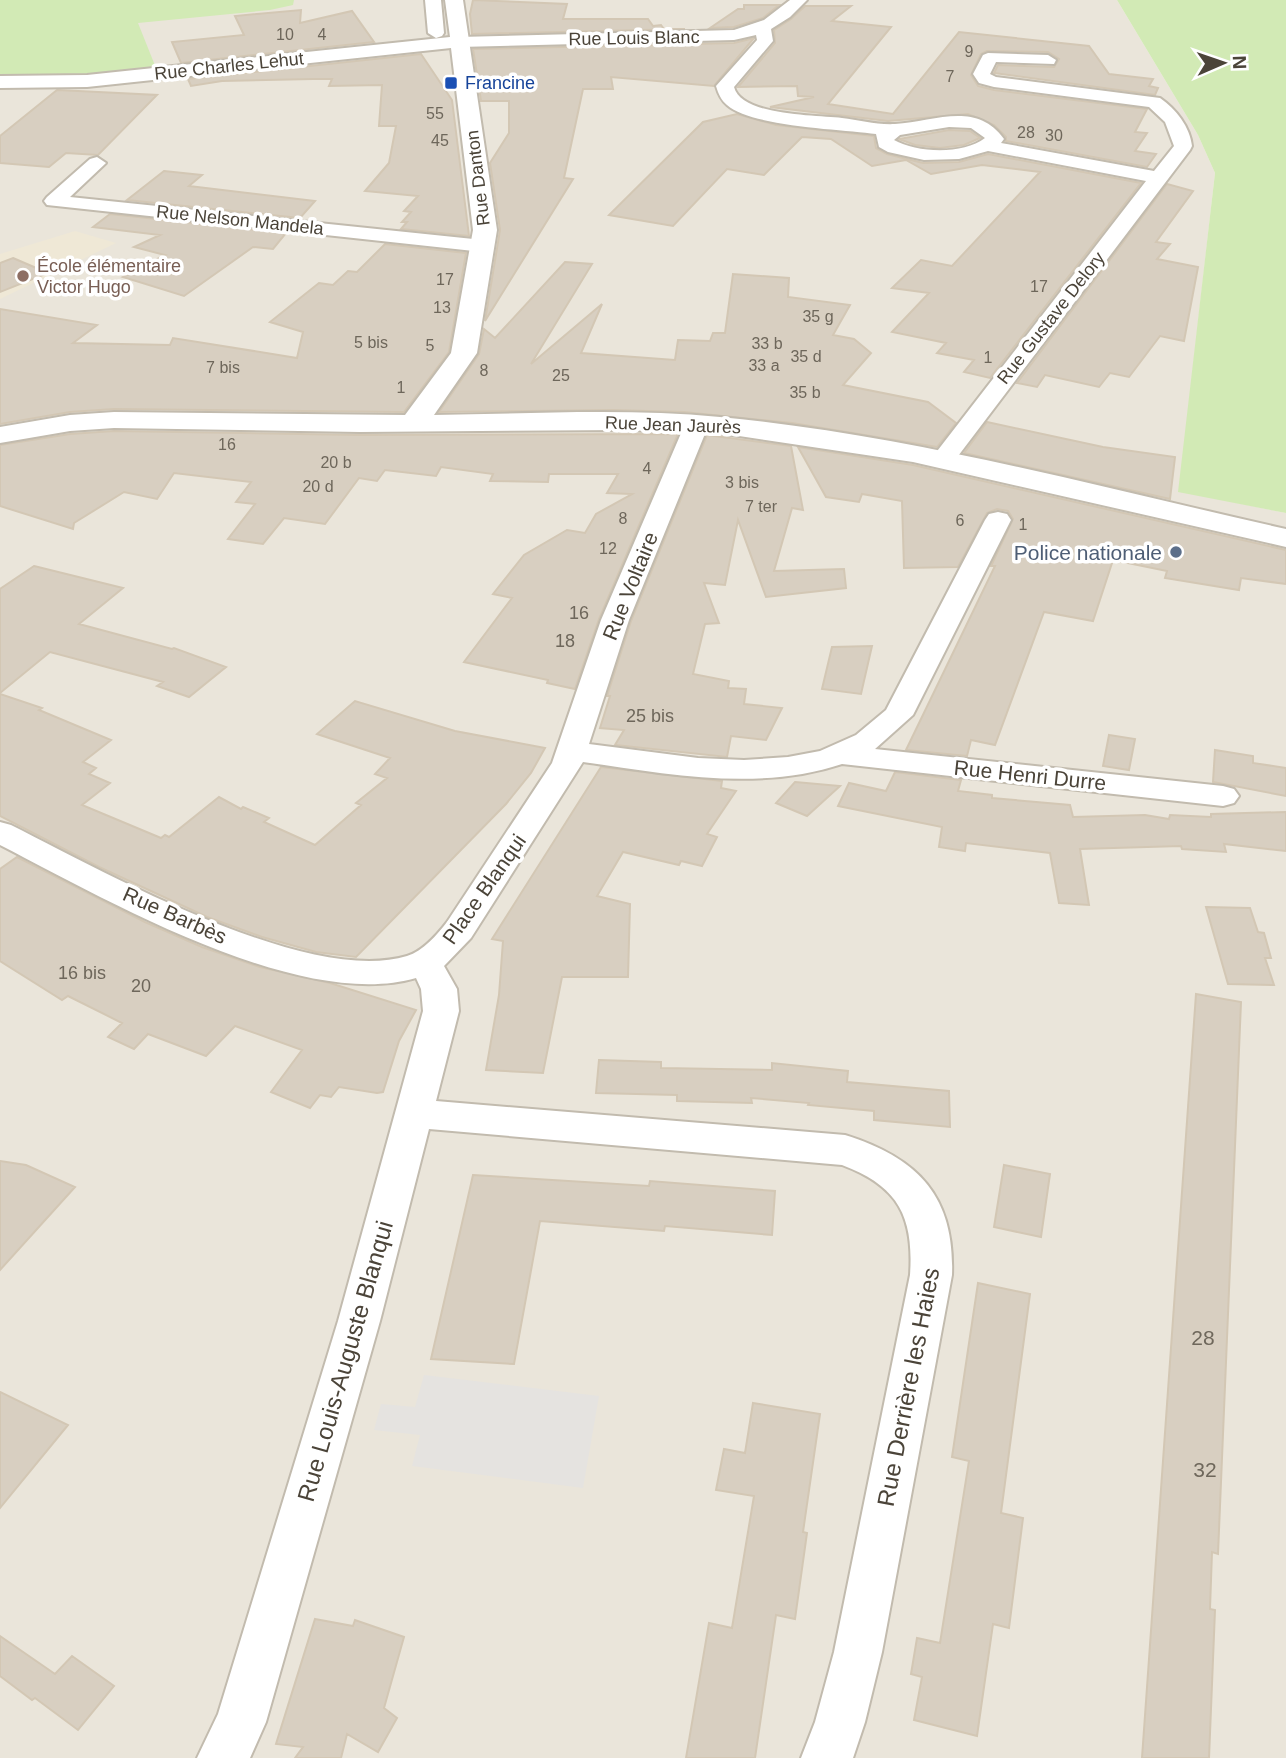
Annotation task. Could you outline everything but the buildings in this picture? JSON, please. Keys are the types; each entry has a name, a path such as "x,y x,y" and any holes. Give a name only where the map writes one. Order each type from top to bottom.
{"street":[{"path":"433,0 436,33"},
{"name":"Rue Danton","path":"414,424 464,353 483,246 485,210 454,0"},
{"name":"Rue Louis Blanc","path":"459,42 716,36 763,29 779,19 799,0"},
{"path":"763,29 765,41 726,83 724,89 728,97 741,106 765,113 895,130"},
{"name":"Rue Charles Lehut","path":"0,82 88,81 459,42"},
{"name":"Rue Gustave Delory","path":"943,459 1181,149 1183,142 1165,109 1159,104 1141,99 994,82 985,79 981,74 989,59 994,57 1048,60"},
{"path":"997,148 991,133 967,123 942,122 885,134 885,143 908,154 936,155 997,148 1159,178"},
{"name":"Rue Nelson Mandela","path":"97,163 54,201 483,246"},
{"name":"Rue Jean Jaurès","path":"0,435 49,426 114,420 697,424 852,442 943,459 1286,538"},
{"name":"Rue Voltaire","path":"572,751 615,620 697,424"},
{"name":"Rue Henri Durre","path":"572,751 742,770 799,765 837,754 879,734 898,715 998,520"},
{"name":"Place Blanqui","path":"359,975 396,971 425,962 439,953 459,930 560,776 572,751"},
{"name":"Rue Henri Durre","path":"837,754 1223,796"},
{"name":"Rue Barbès","path":"0,832 190,925 297,963 359,975"},
{"name":"Rue Louis-Auguste Blanqui","path":"223,1758 241,1721 359,1321 441,1011 439,989 425,962"},
{"name":"Rue Derrière les Haies","path":"414,1114 845,1150 896,1175 920,1202 933,1241 931,1275 858,1652 840,1722 827,1758"}],"shaded area":[{"path":"0,0 1117,0 1198,135 1215,173 1179,491 1286,513 1286,1758 0,1758"},
{"name":"École élémentaire Victor Hugo","path":"75,231 116,243 0,299 0,254"},
{"path":"424,1375 599,1396 583,1488 412,1466 420,1435 374,1430 381,1404 415,1407"}],"green space":[{"path":"0,0 294,0 293,5 270,10 138,23 156,68 65,78 0,76"},
{"path":"1117,0 1286,0 1286,513 1178,492 1215,173 1198,135"}],"place":[{"name":"Francine","path":"451,83"},
{"name":"École élémentaire Victor Hugo","path":"23,276"},
{"name":"Police nationale","path":"1176,552"}]}
